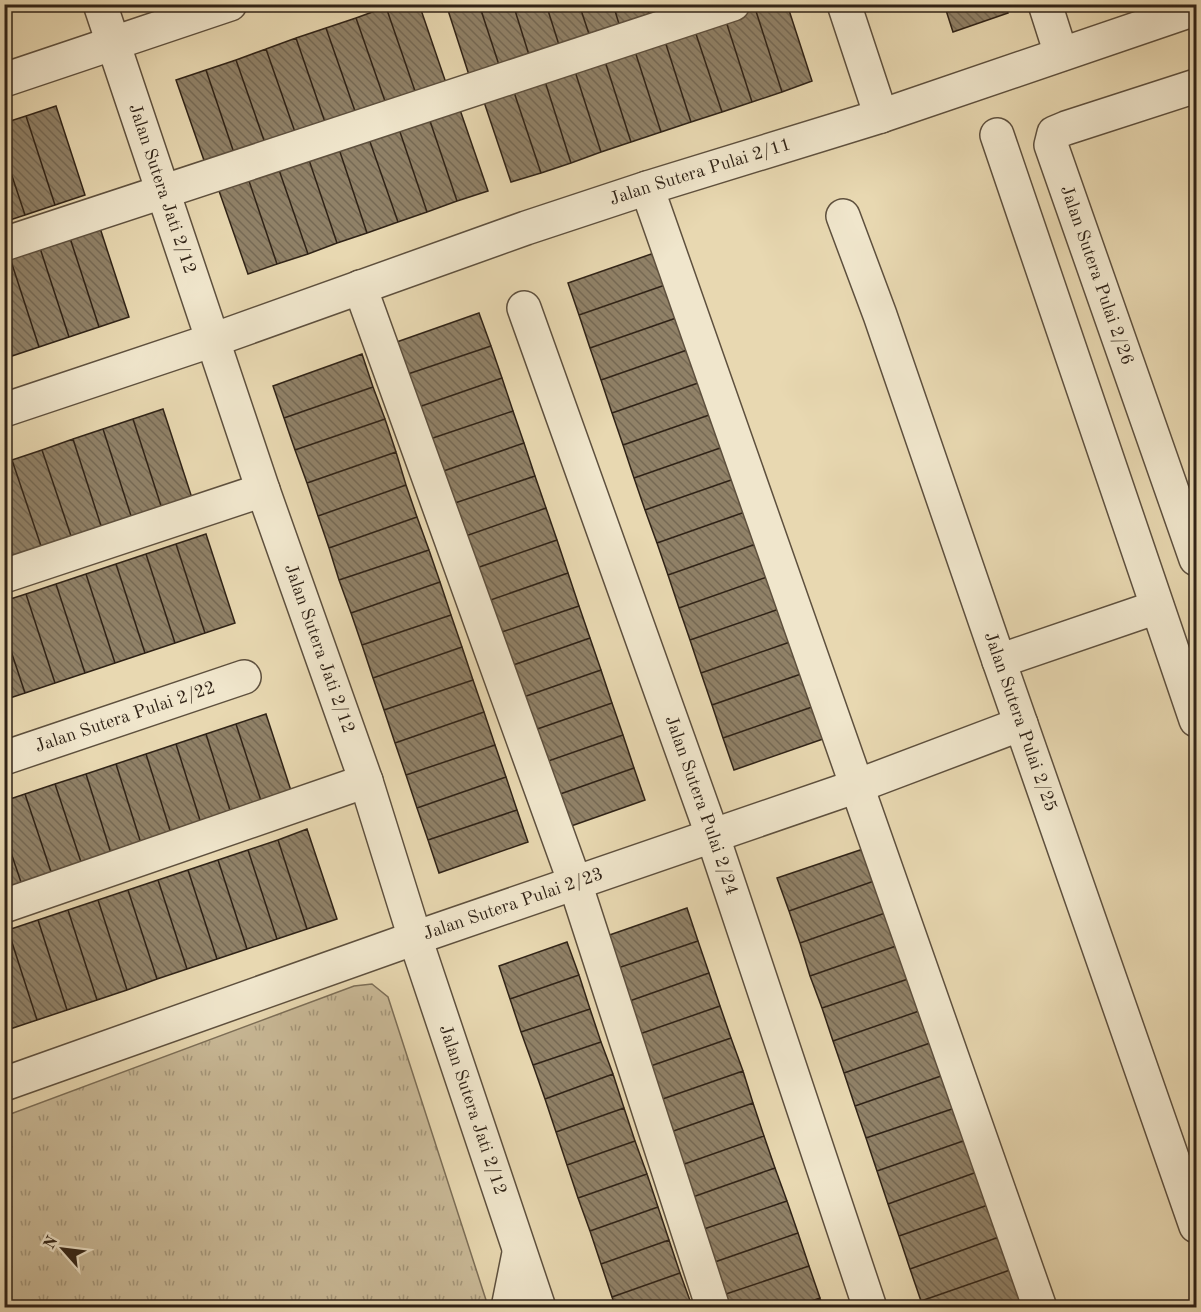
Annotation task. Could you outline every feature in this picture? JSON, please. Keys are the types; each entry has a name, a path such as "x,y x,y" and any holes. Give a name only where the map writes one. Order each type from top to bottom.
{"street":[{"name":"Jalan Sutera Jati 2/12","path":"100,4 262,490 366,781 415,938 519,1251 529,1305"},
{"path":"4,80 230,4"},
{"path":"4,244 733,4"},
{"path":"844,4 881,116"},
{"path":"1045,4 1061,54"},
{"name":"Jalan Sutera Pulai 2/11","path":"4,410 213,340 647,188 881,116 1194,8"},
{"name":"Jalan Sutera Pulai 2/26","path":"1197,86 1066,128 1054,133 1051,145 1197,559"},
{"path":"997,135 1197,720"},
{"path":"647,188 1040,1308"},
{"name":"Jalan Sutera Pulai 2/25","path":"843,216 884,326 1197,1226"},
{"path":"360,287 575,883 714,1308"},
{"name":"Jalan Sutera Pulai 2/24","path":"524,308 712,837 870,1308"},
{"path":"4,576 262,490"},
{"path":"999,661 1157,607"},
{"name":"Jalan Sutera Pulai 2/22","path":"4,758 244,677"},
{"name":"Jalan Sutera Pulai 2/23","path":"4,1084 415,938 857,786 1021,724"},
{"path":"4,906 366,781"}],"green space":[{"path":"372,984 388,997 486,1300 482,1307 5,1307 5,1116 354,986"}],"building":[{"path":"4,4 22,4 22,6 4,12"},
{"path":"394,4 419,4 446,83 416,94 386,7"},
{"path":"446,4 479,4 499,65 469,75"},
{"path":"479,4 513,4 529,55 499,65"},
{"path":"513,4 546,4 559,45 529,55"},
{"path":"546,4 579,4 589,34 559,45"},
{"path":"579,4 613,4 619,24 589,34"},
{"path":"613,4 646,4 649,14 619,24"},
{"path":"646,4 679,4 649,14"},
{"path":"787,4 812,81 782,92 754,5"},
{"path":"944,4 1005,4 1008,13 953,32"},
{"path":"754,5 782,92 752,102 724,15"},
{"path":"386,7 416,94 386,104 356,18"},
{"path":"724,15 752,102 722,112 693,25"},
{"path":"356,18 386,104 356,114 326,28"},
{"path":"693,25 722,112 691,122 663,35"},
{"path":"326,28 356,114 326,125 296,38"},
{"path":"663,35 691,122 661,132 633,45"},
{"path":"296,38 326,125 296,135 266,49"},
{"path":"633,45 661,132 631,142 603,55"},
{"path":"266,49 296,135 266,146 236,60"},
{"path":"603,55 631,142 601,152 573,65"},
{"path":"236,60 266,146 235,156 206,70"},
{"path":"573,65 601,152 571,163 543,75"},
{"path":"206,70 235,156 206,166 176,80"},
{"path":"543,75 571,163 541,173 512,86"},
{"path":"512,86 541,173 511,182 482,96"},
{"path":"458,104 488,191 457,201 428,115"},
{"path":"56,106 85,195 55,205 26,116"},
{"path":"428,115 457,201 427,212 398,126"},
{"path":"26,116 55,205 25,215 4,152 4,123"},
{"path":"398,126 427,212 398,222 368,136"},
{"path":"368,136 398,222 367,233 338,146"},
{"path":"338,146 367,233 337,243 308,157"},
{"path":"4,152 25,215 4,222"},
{"path":"308,157 337,243 308,254 278,167"},
{"path":"278,167 308,254 277,264 248,178"},
{"path":"248,178 277,264 248,274 218,188"},
{"path":"100,228 129,317 99,327 70,238"},
{"path":"70,238 99,327 69,337 40,248"},
{"path":"40,248 69,337 39,347 10,258"},
{"path":"657,252 668,284 579,315 568,283"},
{"path":"10,258 39,347 9,357 4,343 4,260"},
{"path":"668,284 679,317 590,348 579,315"},
{"path":"479,313 491,346 402,376 391,344"},
{"path":"679,317 690,349 601,380 590,348"},
{"path":"491,346 502,378 413,409 402,376"},
{"path":"690,349 701,382 612,413 601,380"},
{"path":"362,354 373,387 284,418 273,386"},
{"path":"502,378 513,411 424,441 413,409"},
{"path":"701,382 712,414 623,445 612,413"},
{"path":"373,387 385,419 295,450 284,418"},
{"path":"163,409 192,498 162,509 133,419"},
{"path":"513,411 524,443 435,474 424,441"},
{"path":"712,414 723,447 634,478 623,445"},
{"path":"133,419 162,509 132,519 103,429"},
{"path":"385,419 396,452 307,483 295,450"},
{"path":"103,429 132,519 102,529 73,439"},
{"path":"73,439 102,529 72,539 42,450"},
{"path":"524,443 535,476 446,506 435,474"},
{"path":"723,447 734,479 645,510 634,478"},
{"path":"42,450 72,539 42,549 12,460"},
{"path":"396,452 406,485 318,516 307,483"},
{"path":"12,460 42,549 12,559 4,536 4,462"},
{"path":"535,476 546,508 457,539 446,506"},
{"path":"734,479 745,512 657,543 645,510"},
{"path":"406,485 417,517 329,548 318,516"},
{"path":"546,508 557,540 468,571 457,539"},
{"path":"745,512 756,544 668,575 657,543"},
{"path":"417,517 429,550 339,580 329,548"},
{"path":"206,534 235,623 205,633 176,544"},
{"path":"4,536 12,559 4,561"},
{"path":"557,540 568,573 479,604 468,571"},
{"path":"176,544 205,633 175,643 146,554"},
{"path":"756,544 767,577 679,608 668,575"},
{"path":"429,550 440,582 351,613 339,580"},
{"path":"146,554 175,643 145,653 116,564"},
{"path":"116,564 145,653 115,663 86,574"},
{"path":"568,573 579,606 490,636 479,604"},
{"path":"86,574 115,663 85,673 56,584"},
{"path":"767,577 779,609 690,640 679,608"},
{"path":"440,582 451,615 362,645 351,613"},
{"path":"56,584 85,673 55,683 26,594"},
{"path":"26,594 55,683 25,693 4,630 4,601"},
{"path":"579,606 590,638 502,669 490,636"},
{"path":"779,609 790,642 701,673 690,640"},
{"path":"451,615 462,647 373,678 362,645"},
{"path":"4,630 25,693 4,700"},
{"path":"590,638 601,670 512,701 502,669"},
{"path":"790,642 801,674 712,705 701,673"},
{"path":"462,647 473,680 384,710 373,678"},
{"path":"601,670 612,703 523,734 512,701"},
{"path":"801,674 812,707 723,738 712,705"},
{"path":"473,680 484,712 395,743 384,710"},
{"path":"612,703 623,735 534,766 523,734"},
{"path":"812,707 823,739 734,770 723,738"},
{"path":"484,712 495,745 406,775 395,743"},
{"path":"266,714 295,803 265,813 236,724"},
{"path":"236,724 265,813 234,823 206,734"},
{"path":"206,734 234,823 204,833 176,744"},
{"path":"623,735 634,768 546,799 534,766"},
{"path":"176,744 204,833 174,843 146,754"},
{"path":"495,745 506,777 417,808 406,775"},
{"path":"146,754 174,843 144,853 116,764"},
{"path":"116,764 144,853 114,863 86,774"},
{"path":"634,768 645,800 557,831 546,799"},
{"path":"86,774 114,863 85,874 55,784"},
{"path":"506,777 517,810 428,840 417,808"},
{"path":"55,784 85,874 55,884 25,794"},
{"path":"25,794 55,884 25,894 4,832 4,801"},
{"path":"517,810 528,842 439,873 428,840"},
{"path":"307,829 337,919 307,929 278,840"},
{"path":"4,832 25,894 4,901"},
{"path":"278,840 307,929 277,939 248,850"},
{"path":"866,848 877,880 789,911 777,878"},
{"path":"248,850 277,939 247,949 218,860"},
{"path":"218,860 247,949 217,959 188,870"},
{"path":"188,870 217,959 187,969 158,880"},
{"path":"158,880 187,969 157,979 128,890"},
{"path":"877,880 888,912 800,943 789,911"},
{"path":"128,890 157,979 127,990 98,900"},
{"path":"98,900 127,990 97,1000 68,910"},
{"path":"687,908 698,941 609,971 598,939"},
{"path":"68,910 97,1000 67,1010 38,920"},
{"path":"888,912 899,945 810,976 800,943"},
{"path":"38,920 67,1010 37,1020 8,930"},
{"path":"8,930 37,1020 7,1030 4,1022 4,931"},
{"path":"698,941 709,973 621,1004 609,971"},
{"path":"567,942 579,975 510,999 499,966"},
{"path":"899,945 911,978 822,1008 810,976"},
{"path":"709,973 720,1006 631,1037 621,1004"},
{"path":"579,975 590,1009 521,1032 510,999"},
{"path":"911,978 922,1010 833,1041 822,1008"},
{"path":"720,1006 731,1038 642,1069 631,1037"},
{"path":"590,1009 601,1042 533,1065 521,1032"},
{"path":"922,1010 933,1042 844,1073 833,1041"},
{"path":"731,1038 743,1071 654,1102 642,1069"},
{"path":"601,1042 613,1074 545,1099 533,1065"},
{"path":"933,1042 944,1075 855,1106 844,1073"},
{"path":"743,1071 753,1103 665,1134 654,1102"},
{"path":"613,1074 624,1108 556,1132 545,1099"},
{"path":"944,1075 955,1108 866,1138 855,1106"},
{"path":"753,1103 764,1136 676,1167 665,1134"},
{"path":"624,1108 635,1141 567,1165 556,1132"},
{"path":"955,1108 966,1140 877,1171 866,1138"},
{"path":"764,1136 775,1168 687,1199 676,1167"},
{"path":"966,1140 977,1172 888,1204 877,1171"},
{"path":"635,1141 647,1174 578,1198 567,1165"},
{"path":"775,1168 787,1201 698,1231 687,1199"},
{"path":"977,1172 988,1205 899,1236 888,1204"},
{"path":"647,1174 658,1207 590,1231 578,1198"},
{"path":"787,1201 798,1233 709,1264 698,1231"},
{"path":"988,1205 999,1237 910,1269 899,1236"},
{"path":"658,1207 669,1240 601,1264 590,1231"},
{"path":"798,1233 809,1266 720,1296 709,1264"},
{"path":"999,1237 1010,1270 921,1301 910,1269"},
{"path":"669,1240 680,1273 612,1297 601,1264"},
{"path":"809,1266 820,1298 792,1308 724,1308 720,1296"},
{"path":"1010,1270 1021,1302 1007,1308 923,1308 921,1301"},
{"path":"680,1273 692,1306 616,1308 612,1297"},
{"path":"820,1298 823,1308 792,1308"}]}
